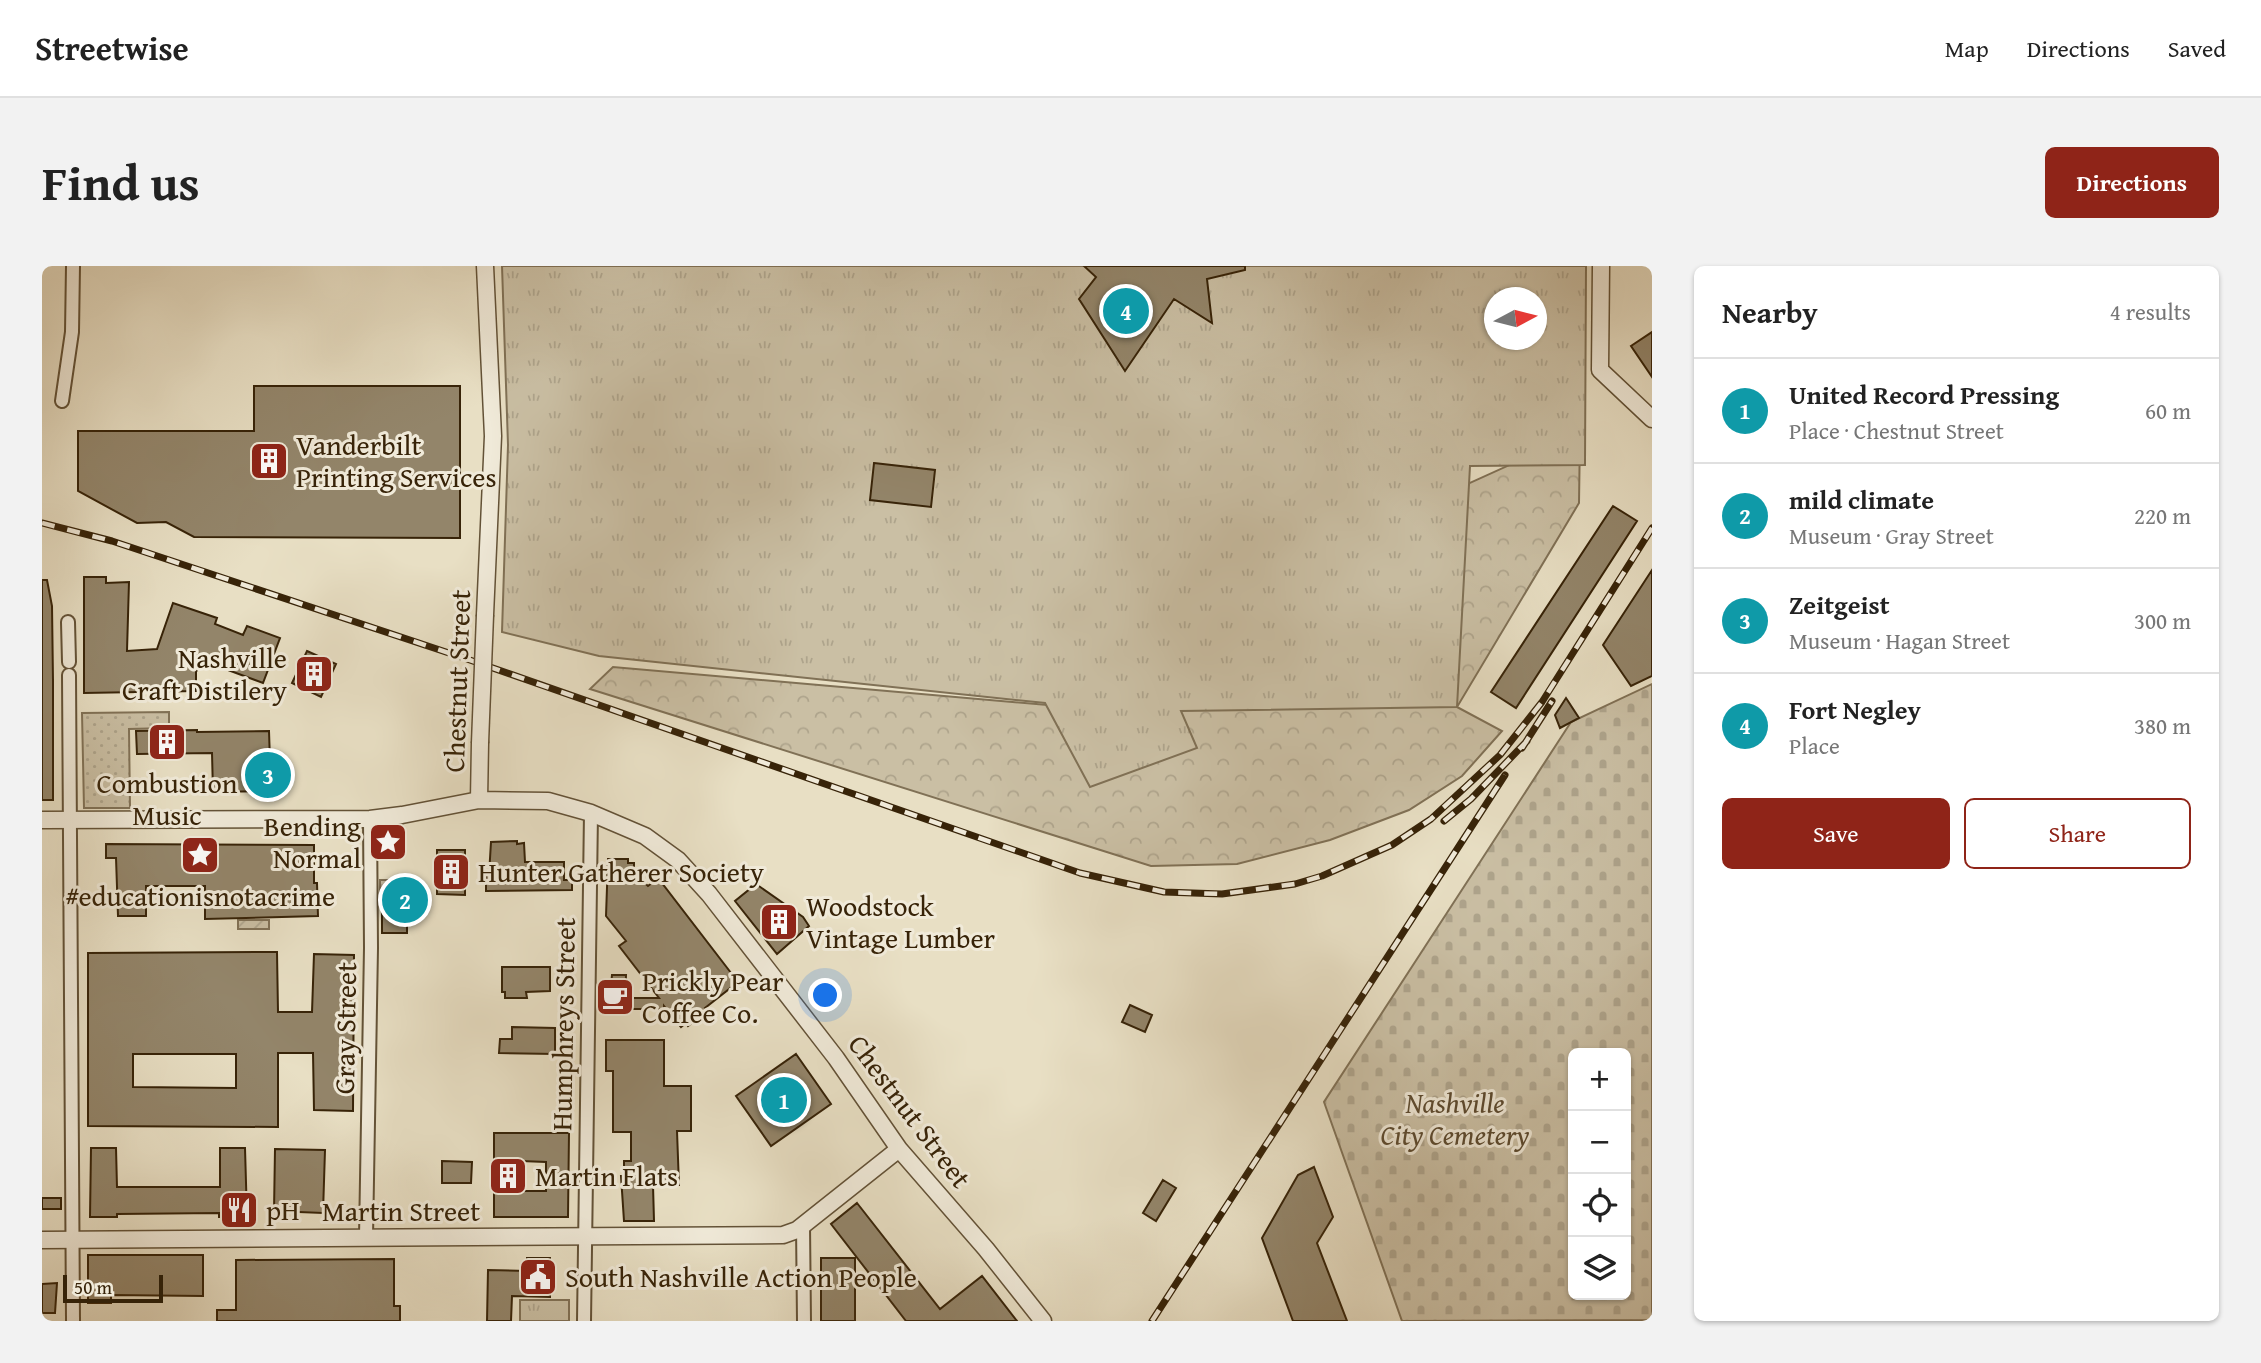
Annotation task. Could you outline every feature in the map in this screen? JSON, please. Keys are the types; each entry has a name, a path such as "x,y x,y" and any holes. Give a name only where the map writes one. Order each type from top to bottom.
{"street":[{"path":"62,401 72,332 73,266"},
{"name":"Chestnut Street","path":"485,266 493,436 479,800 548,802 591,813 645,836 678,860 709,894 836,1058 899,1149 986,1249 1043,1321"},
{"path":"1601,266 1600,370 1652,419"},
{"path":"68,622 72,1321"},
{"path":"42,820 370,819 479,800"},
{"name":"Humphreys Street","path":"584,1321 591,813"},
{"name":"Gray Street","path":"366,1237 371,948 370,819"},
{"name":"Martin Street","path":"42,1240 783,1235 797,1230 899,1149"},
{"path":"803,1225 804,1321"}],"green space":[{"path":"502,266 1586,266 1585,465 1470,466 1457,707 1181,711 1197,748 1090,787 1045,703 599,656 502,632 508,445"},
{"path":"1580,433 1579,503 1457,707 1502,731 1462,776 1409,810 1330,840 1237,864 1151,866 590,689 613,667 1059,706 1408,511"},
{"name":"Nashville City Cemetery","path":"1652,684 1652,1320 1402,1321 1324,1102 1571,722"},
{"path":"169,712 169,728 129,729 130,808 84,808 82,713"},
{"path":"380,880 407,880 407,895 380,895"},
{"path":"238,920 269,920 269,929 238,929"},
{"path":"520,1300 569,1300 569,1321 520,1321"}],"building":[{"path":"1084,266 1245,266 1245,270 1207,279 1212,323 1174,299 1125,371 1079,299 1096,277"},
{"path":"1652,332 1652,377 1631,346"},
{"name":"Vanderbilt Printing Services","path":"254,386 460,386 460,538 194,537 166,522 137,523 78,491 78,431 254,431"},
{"path":"874,463 935,470 931,507 870,500"},
{"path":"1613,506 1637,521 1516,708 1491,692"},
{"path":"1652,570 1652,676 1631,686 1603,645"},
{"path":"84,577 106,577 106,583 129,582 127,651 157,649 173,603 217,618 215,624 243,635 247,626 280,638 263,683 201,660 196,672 196,691 84,693"},
{"path":"42,580 47,580 52,606 53,800 42,800"},
{"name":"Nashville Craft Distilery","path":"307,651 336,664 321,697 292,683"},
{"path":"1566,698 1579,718 1560,728 1555,715"},
{"path":"136,731 269,731 271,791 213,792 212,753 137,754"},
{"path":"517,841 517,844 524,843 525,862 564,862 564,880 572,880 572,890 486,891 491,842"},
{"path":"106,844 314,845 314,883 317,883 318,916 205,919 205,886 146,886 146,916 118,916 116,858 106,858"},
{"name":"Hunter Gatherer Society","path":"437,850 465,850 465,895 437,894"},
{"path":"608,859 628,859 628,863 634,863 634,874 648,886 658,878 738,982 705,1008 707,1011 688,1026 686,1023 681,1027 664,1006 664,1009 629,1009 629,998 659,998 619,946 626,941 606,916"},
{"name":"Woodstock Vintage Lumber","path":"756,884 803,917 809,926 777,954 735,901"},
{"path":"407,895 407,933 382,933 382,898"},
{"path":"277,952 278,1012 312,1012 314,954 354,955 353,1111 314,1110 313,1053 278,1053 278,1127 88,1126 88,953","holes":["133,1054 236,1054 236,1088 133,1087"]},
{"path":"502,967 550,967 550,991 526,992 527,998 505,998 505,992 502,992"},
{"path":"612,975 626,975 625,1006 609,1006"},
{"path":"1130,1005 1152,1015 1145,1032 1122,1022"},
{"path":"512,1027 555,1028 555,1054 499,1053 500,1039 512,1039"},
{"path":"606,1040 664,1040 664,1086 691,1086 691,1131 677,1131 679,1185 653,1185 654,1221 624,1221 621,1176 624,1176 624,1161 631,1161 631,1132 613,1132 613,1071 606,1071"},
{"path":"796,1054 831,1104 771,1146 736,1096"},
{"name":"Martin Flats","path":"494,1133 569,1133 568,1217 494,1217","holes":["521,1161 546,1162 546,1191 521,1191"]},
{"path":"91,1148 116,1148 117,1187 220,1187 220,1148 245,1148 247,1217 219,1217 219,1213 117,1214 117,1217 90,1217"},
{"path":"275,1149 325,1150 323,1213 274,1211"},
{"path":"442,1161 472,1162 471,1183 442,1183"},
{"path":"1314,1167 1333,1217 1317,1243 1347,1321 1293,1321 1262,1238 1298,1175"},
{"path":"1163,1180 1176,1188 1156,1221 1143,1213"},
{"path":"42,1198 61,1198 61,1209 42,1209"},
{"path":"857,1203 940,1309 982,1276 1017,1321 906,1321 831,1224"},
{"path":"88,1255 203,1255 203,1296 111,1295 111,1303 88,1303"},
{"path":"527,1258 550,1258 550,1297 512,1296 511,1321 487,1321 488,1270 527,1271"},
{"path":"821,1258 855,1258 855,1321 821,1321"},
{"path":"394,1259 394,1306 400,1306 400,1321 217,1321 217,1310 236,1310 236,1260"},
{"path":"57,1283 55,1313 42,1313 42,1284"}],"railway":[{"path":"42,523 112,541 467,659 1080,873 1164,892 1222,894 1295,884 1322,876 1392,845 1431,819 1500,755 1542,702 1652,528"},
{"path":"1522,748 1552,701"},
{"path":"1444,821 1471,799 1527,741"},
{"path":"1152,1321 1505,775"}],"place":[{"name":"Fort Negley","path":"1126,311"},
{"name":"Vanderbilt Printing Services","path":"269,461"},
{"name":"Nashville Craft Distilery","path":"314,674"},
{"name":"Combustion Music","path":"167,742"},
{"name":"Zeitgeist","path":"268,775"},
{"name":"Bending Normal","path":"388,842"},
{"name":"#educationisnotacrime","path":"200,855"},
{"name":"Hunter Gatherer Society","path":"451,872"},
{"name":"mild climate","path":"405,900"},
{"name":"Woodstock Vintage Lumber","path":"779,922"},
{"name":"Prickly Pear Coffee Co.","path":"615,997"},
{"name":"United Record Pressing","path":"784,1100"},
{"name":"Martin Flats","path":"508,1176"},
{"name":"pH","path":"239,1210"},
{"name":"South Nashville Action People","path":"538,1277"}]}
